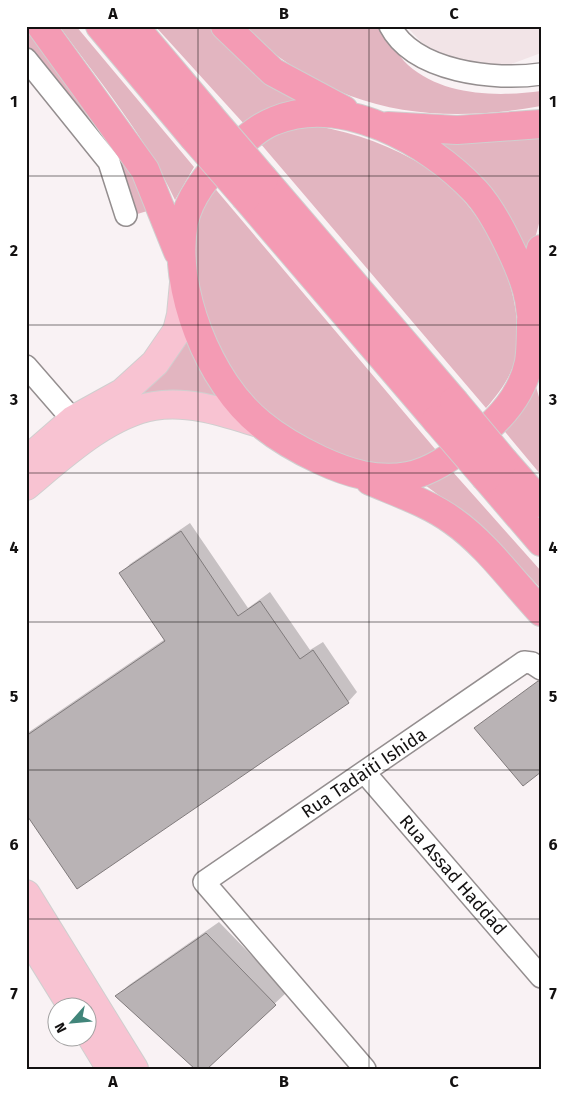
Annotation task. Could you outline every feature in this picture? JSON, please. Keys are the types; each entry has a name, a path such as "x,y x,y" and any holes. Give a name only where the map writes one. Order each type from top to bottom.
{"highway":[{"path":"41,26 145,170 182,270 200,334 210,357 232,393 259,423 310,455 428,506 454,521 473,538 541,612"},
{"path":"100,26 202,126 255,188 495,469 541,542"},
{"path":"134,26 202,126"},
{"path":"225,26 273,72 318,97 369,121 440,161 476,192 502,233 530,309 541,361"},
{"path":"182,270 186,215 195,195 205,180 227,156 256,130 272,121 299,114 457,130 541,124"},
{"path":"360,476 388,479 411,476 430,468 472,441 502,415 516,396 529,362 530,309 541,249"},
{"path":"495,469 541,503"}],"main road":[{"path":"26,461 73,420 122,393 155,363 177,331 181,315 182,270"},
{"path":"26,486 69,450 125,414 140,409 156,406 192,406 223,412 259,423"},
{"path":"26,894 134,1069"},
{"path":"26,932 67,998"},
{"path":"98,1048 111,1069"}],"street":[{"path":"390,26 408,47 430,61 472,74 541,74"},
{"path":"26,59 109,162 126,215"},
{"path":"26,366 73,420"},
{"name":"Rua Tadaiti Ishida","path":"366,1069 204,882 365,773 532,666"},
{"name":"Rua Assad Haddad","path":"365,773 541,977"}],"shaded area":[{"path":"26,26 30,26 124,152 154,209 134,215 26,48"},
{"path":"59,26 76,26 194,167 175,200 136,132"},
{"path":"155,26 215,26 297,99 295,103 245,125"},
{"path":"242,26 383,26 400,57 422,75 437,83 471,92 489,94 541,91 541,106 498,112 457,114 418,112 380,105 344,93 309,76 275,54"},
{"path":"406,26 541,26 541,53 503,67 474,67 427,48"},
{"path":"317,126 346,132 373,141 426,167 447,183 466,203 483,226 497,252 508,279 515,306 518,334 515,360 510,374 486,408 260,143 278,132"},
{"path":"541,133 541,216 529,261 421,135"},
{"path":"212,185 441,456 403,468 341,458 269,417 236,381 202,313 190,241"},
{"path":"188,330 228,404 120,408 169,364 177,354"},
{"path":"534,380 541,404 541,475 501,427"},
{"path":"452,471 541,571 541,589 488,532 425,485"}],"building":[{"path":"181,531 238,616 260,601 300,659 313,650 349,703 77,889 26,814 26,736 165,641 119,573"},
{"path":"538,681 541,681 541,772 523,786 474,728"},
{"path":"206,933 276,1005 207,1069 195,1069 115,996"}]}
